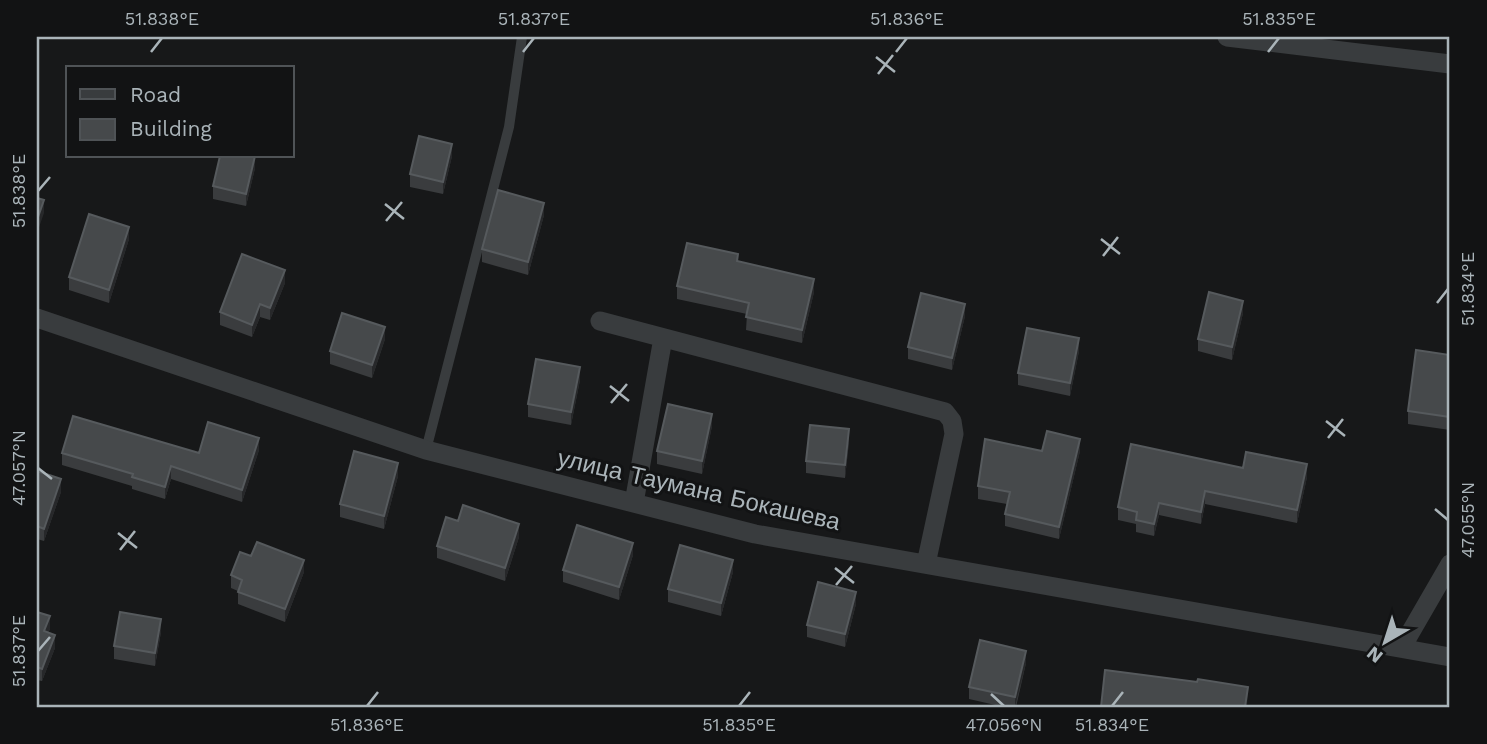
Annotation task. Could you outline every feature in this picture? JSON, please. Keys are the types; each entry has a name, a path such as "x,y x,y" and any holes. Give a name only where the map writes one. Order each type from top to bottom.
{"street":[{"path":"1227,37 1450,64"},
{"name":"улица Таумана Бокашева","path":"37,318 426,450 755,534 1450,657"},
{"path":"600,321 945,412 953,421 954,434 926,564"},
{"path":"634,503 663,338"},
{"path":"1402,647 1450,564"}],"lane":[{"path":"426,450 509,127 522,37"}],"building":[{"path":"419,136 452,144 443,182 410,174"},
{"path":"220,158 255,158 246,194 213,186"},
{"path":"498,190 544,203 528,262 482,249"},
{"path":"37,198 44,200 37,220"},
{"path":"89,214 129,227 109,290 69,277"},
{"path":"687,243 738,254 737,261 814,279 802,330 746,317 749,303 677,286"},
{"path":"242,254 285,270 270,308 260,304 252,325 220,312"},
{"path":"1209,292 1243,301 1232,347 1198,339"},
{"path":"921,293 965,304 952,358 908,347"},
{"path":"342,313 385,327 372,365 330,351"},
{"path":"1027,328 1079,338 1070,383 1018,373"},
{"path":"1416,350 1450,355 1450,417 1408,411"},
{"path":"536,359 580,367 571,412 528,404"},
{"path":"668,404 712,414 702,461 657,451"},
{"path":"73,416 199,453 208,422 259,438 242,490 171,466 165,487 132,477 133,474 62,453"},
{"path":"810,425 849,429 845,465 806,461"},
{"path":"1047,431 1080,439 1059,527 1005,514 1010,492 978,486 985,439 1042,451"},
{"path":"1131,444 1243,468 1246,452 1307,464 1297,510 1205,491 1201,512 1159,503 1154,524 1136,520 1137,512 1118,507"},
{"path":"354,451 398,463 384,516 340,504"},
{"path":"37,471 61,479 44,529 37,526"},
{"path":"463,505 519,524 505,568 437,546 446,517 458,521"},
{"path":"577,525 633,543 619,587 563,570"},
{"path":"257,542 304,560 285,609 238,592 242,580 231,575 240,552 251,556"},
{"path":"680,545 733,560 721,603 668,589"},
{"path":"818,582 856,592 845,634 807,625"},
{"path":"37,612 50,616 44,631 55,635 42,669 37,667"},
{"path":"120,612 161,619 155,653 114,646"},
{"path":"980,640 1026,651 1015,697 969,687"},
{"path":"1105,670 1248,687 1245,707 1101,707"}]}
